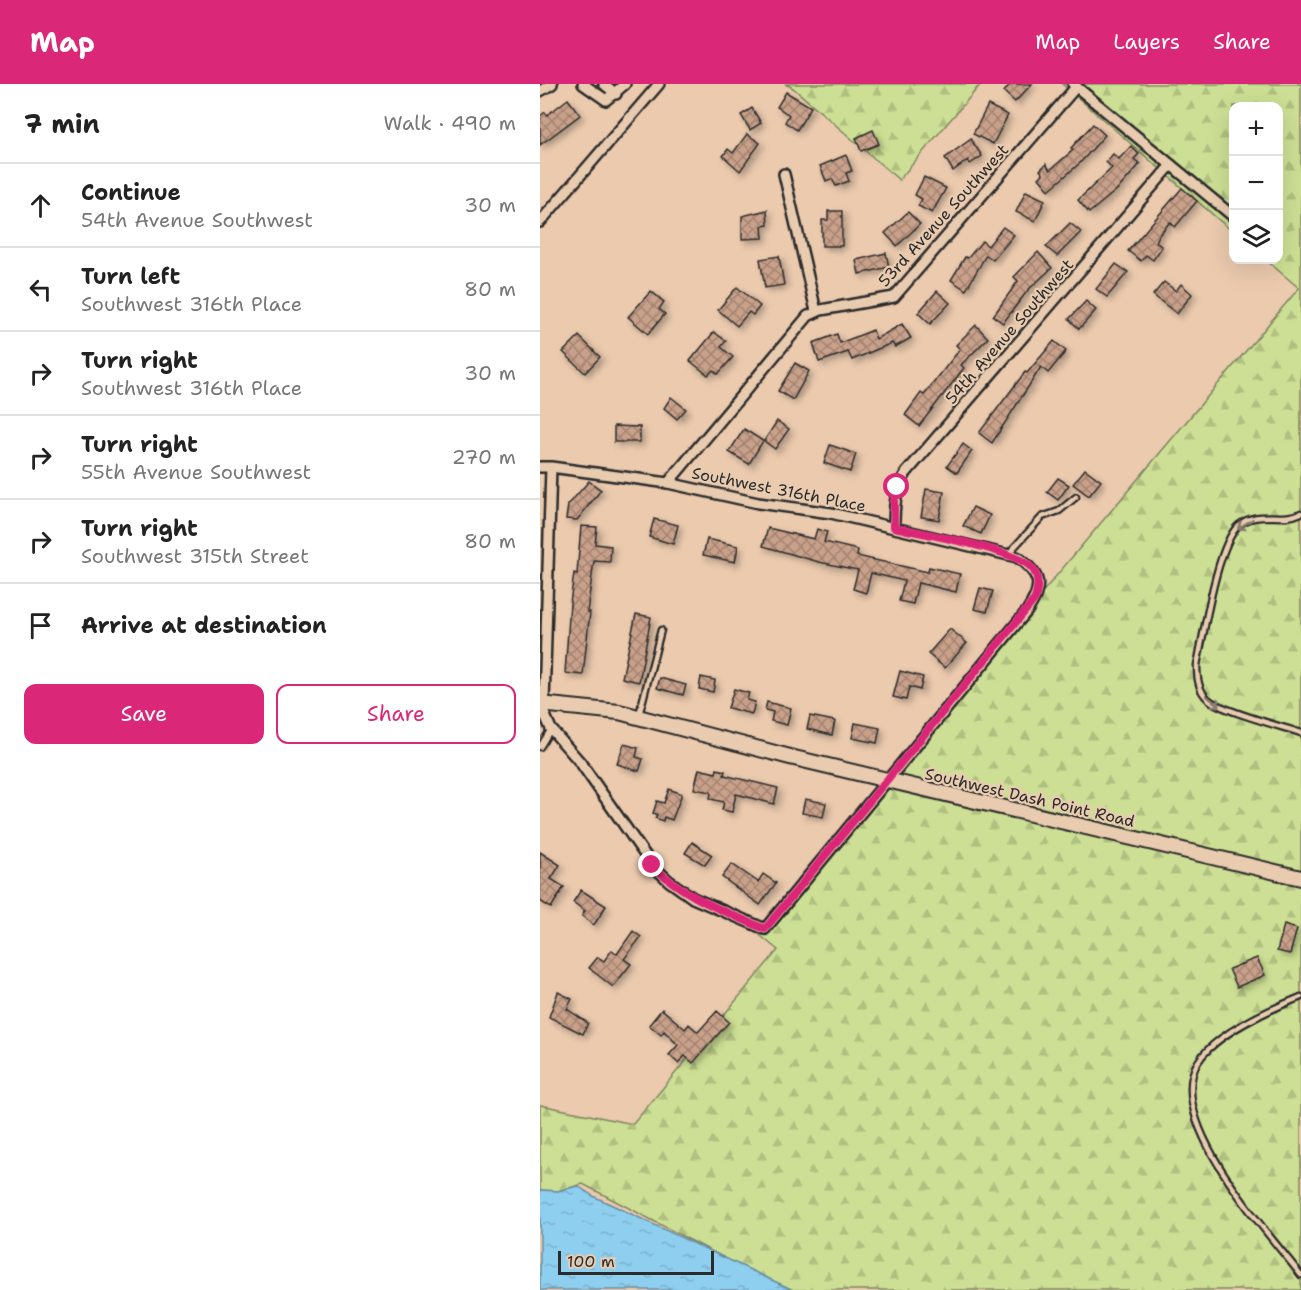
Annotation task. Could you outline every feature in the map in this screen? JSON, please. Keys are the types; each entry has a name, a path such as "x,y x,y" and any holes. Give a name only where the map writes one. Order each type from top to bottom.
{"main road":[{"name":"Southwest Dash Point Road","path":"542,704 619,712 885,779 1301,878"}],"street":[{"path":"540,91 552,84"},
{"path":"583,84 603,100 609,100 625,84"},
{"path":"604,84 616,94"},
{"path":"540,222 659,84"},
{"path":"1074,85 1229,214"},
{"name":"53rd Avenue Southwest","path":"816,311 894,297 1074,85"},
{"name":"54th Avenue Southwest","path":"894,527 894,501 897,487 906,473 1172,165"},
{"path":"668,483 789,336 803,320 816,311 784,174"},
{"path":"551,466 542,704 544,713 551,729 580,762 634,841 669,881 693,898 765,929 885,779"},
{"name":"Southwest 316th Place","path":"540,467 551,466 668,483 894,527 1008,555 1026,563 1037,577 1035,599 885,779"}],"lane":[{"path":"1008,555 1042,517 1059,511 1076,497"},
{"path":"1301,513 1260,515 1239,525 1229,538 1219,567 1197,665 1197,678 1208,699 1220,707 1301,734"},
{"path":"639,718 661,630"},
{"path":"540,747 551,729"},
{"path":"1301,997 1251,1019 1211,1046 1197,1062 1189,1085 1194,1113 1221,1168 1301,1275"}],"green space":[{"path":"785,84 981,84 899,180 793,88"},
{"path":"1062,84 1301,84 1301,1290 793,1290 732,1262 583,1184 558,1191 540,1190 540,1105 633,1124 778,950 756,932 1299,288 1271,264 1283,264 1283,102 1229,102 1229,229"}],"water":[{"path":"578,1186 593,1196 793,1290 540,1290 540,1190 558,1191"}],"building":[{"path":"1010,84 1032,84 1015,102 1004,92"},
{"path":"786,92 811,107 797,130 785,122 789,115 777,107"},
{"path":"568,99 580,115 540,145 540,116 545,112 547,115"},
{"path":"988,105 1008,115 993,144 973,134"},
{"path":"752,108 761,123 750,130 741,115"},
{"path":"1093,124 1105,135 1080,163 1049,190 1039,178 1043,174 1040,170 1046,164 1050,170 1073,150 1071,148"},
{"path":"873,130 879,144 861,151 856,138"},
{"path":"747,134 760,143 740,171 723,156 728,149 733,153"},
{"path":"971,139 982,156 970,164 968,160 953,171 945,158"},
{"path":"1131,146 1139,154 1134,159 1140,164 1119,188 1089,213 1078,200 1112,168 1106,162 1113,154 1119,159"},
{"path":"846,155 852,171 846,173 849,181 836,186 832,179 826,181 820,166"},
{"path":"924,177 946,188 932,213 918,206 922,199 915,195"},
{"path":"1182,188 1197,201 1175,227 1170,222 1159,235 1156,242 1162,247 1153,260 1146,255 1141,261 1128,251"},
{"path":"1026,191 1045,200 1035,221 1016,212"},
{"path":"767,210 768,225 762,226 763,238 742,239 742,216"},
{"path":"828,211 842,211 842,246 822,246 822,220 828,220"},
{"path":"908,212 920,224 897,246 885,233"},
{"path":"1070,223 1081,232 1057,256 1046,247"},
{"path":"1003,227 1014,235 993,260 986,255 966,290 951,280 965,257 968,258 982,241 988,246"},
{"path":"1038,252 1052,268 1028,290 1003,323 993,316 1018,281 1014,277"},
{"path":"886,253 889,267 859,274 856,260"},
{"path":"779,256 784,285 765,288 760,259"},
{"path":"1116,264 1128,272 1107,297 1096,289"},
{"path":"1164,282 1176,291 1181,284 1192,294 1177,314 1153,295"},
{"path":"737,287 760,306 753,315 749,312 737,326 718,310"},
{"path":"651,291 664,302 659,309 665,314 648,334 628,317"},
{"path":"937,291 950,303 930,324 918,313"},
{"path":"1086,301 1096,310 1079,329 1069,319"},
{"path":"902,324 911,338 895,347 892,343 852,360 848,352 819,362 813,343 837,334 840,343 873,330 876,339"},
{"path":"976,325 988,338 961,365 964,368 919,426 905,415 960,349 956,345"},
{"path":"714,332 726,341 721,347 733,357 718,374 713,370 708,375 690,361"},
{"path":"579,336 600,357 585,373 563,352"},
{"path":"1054,341 1066,351 1048,373 1041,367 992,443 979,433 1025,372 1027,373"},
{"path":"795,363 809,371 793,400 778,391"},
{"path":"671,397 686,409 677,419 664,408"},
{"path":"777,421 789,429 775,449 764,441"},
{"path":"614,426 640,427 640,442 614,442"},
{"path":"744,429 763,441 749,464 729,452"},
{"path":"963,444 972,451 957,473 947,466"},
{"path":"830,445 856,454 850,472 824,463"},
{"path":"1085,469 1101,481 1089,496 1073,484"},
{"path":"1058,478 1069,485 1058,500 1047,492"},
{"path":"589,481 601,490 577,520 566,519 568,505"},
{"path":"926,489 944,492 939,520 921,517"},
{"path":"973,507 990,515 981,534 963,526"},
{"path":"654,519 678,525 673,544 649,537"},
{"path":"581,526 597,527 595,544 611,546 610,562 594,561 587,612 590,612 583,675 565,673 570,603 574,573 577,574"},
{"path":"768,528 814,539 817,529 827,532 824,542 858,550 857,556 928,572 929,567 960,574 956,592 918,583 913,604 899,601 904,581 871,573 866,593 853,589 858,570 763,546"},
{"path":"707,539 738,546 735,562 703,555"},
{"path":"980,588 993,591 987,612 974,609"},
{"path":"636,614 651,617 639,682 622,678"},
{"path":"950,629 967,643 945,668 928,654"},
{"path":"900,671 923,677 920,690 909,687 906,700 893,697"},
{"path":"701,677 715,680 713,692 699,689"},
{"path":"660,678 686,685 683,695 657,688"},
{"path":"734,689 749,693 747,700 755,702 752,714 728,708"},
{"path":"767,702 791,708 787,725 771,721 773,712 765,710"},
{"path":"810,716 835,721 832,735 807,729"},
{"path":"855,723 880,728 877,743 852,738"},
{"path":"624,744 638,748 636,757 643,759 639,771 617,764"},
{"path":"699,769 716,773 717,769 725,771 724,775 778,788 774,804 736,794 732,812 722,810 724,802 710,799 711,792 694,789"},
{"path":"669,789 682,794 672,820 664,817 663,821 655,818 657,815 653,813 657,801 664,803"},
{"path":"805,799 826,803 823,817 802,813"},
{"path":"692,842 712,855 705,865 685,853"},
{"path":"540,852 560,865 551,879 564,887 551,908 540,901"},
{"path":"732,864 758,882 763,874 776,883 760,905 722,877"},
{"path":"581,890 606,906 594,925 582,916 585,911 573,902"},
{"path":"1284,925 1297,929 1290,954 1277,951"},
{"path":"633,931 641,937 624,959 631,964 613,987 589,968 598,957 604,961 612,950 617,954"},
{"path":"1257,958 1265,975 1237,987 1229,969"},
{"path":"558,992 572,999 567,1009 588,1023 583,1034 549,1017"},
{"path":"662,1009 685,1029 689,1024 698,1032 717,1011 729,1022 693,1063 685,1056 678,1063 669,1055 678,1045 664,1031 661,1035 649,1025"}],"route":[{"path":"652,865 669,881 693,898 765,929 833,848 885,779 1035,599 1038,589 1034,570 1017,557 894,527 894,501 897,487"}]}
